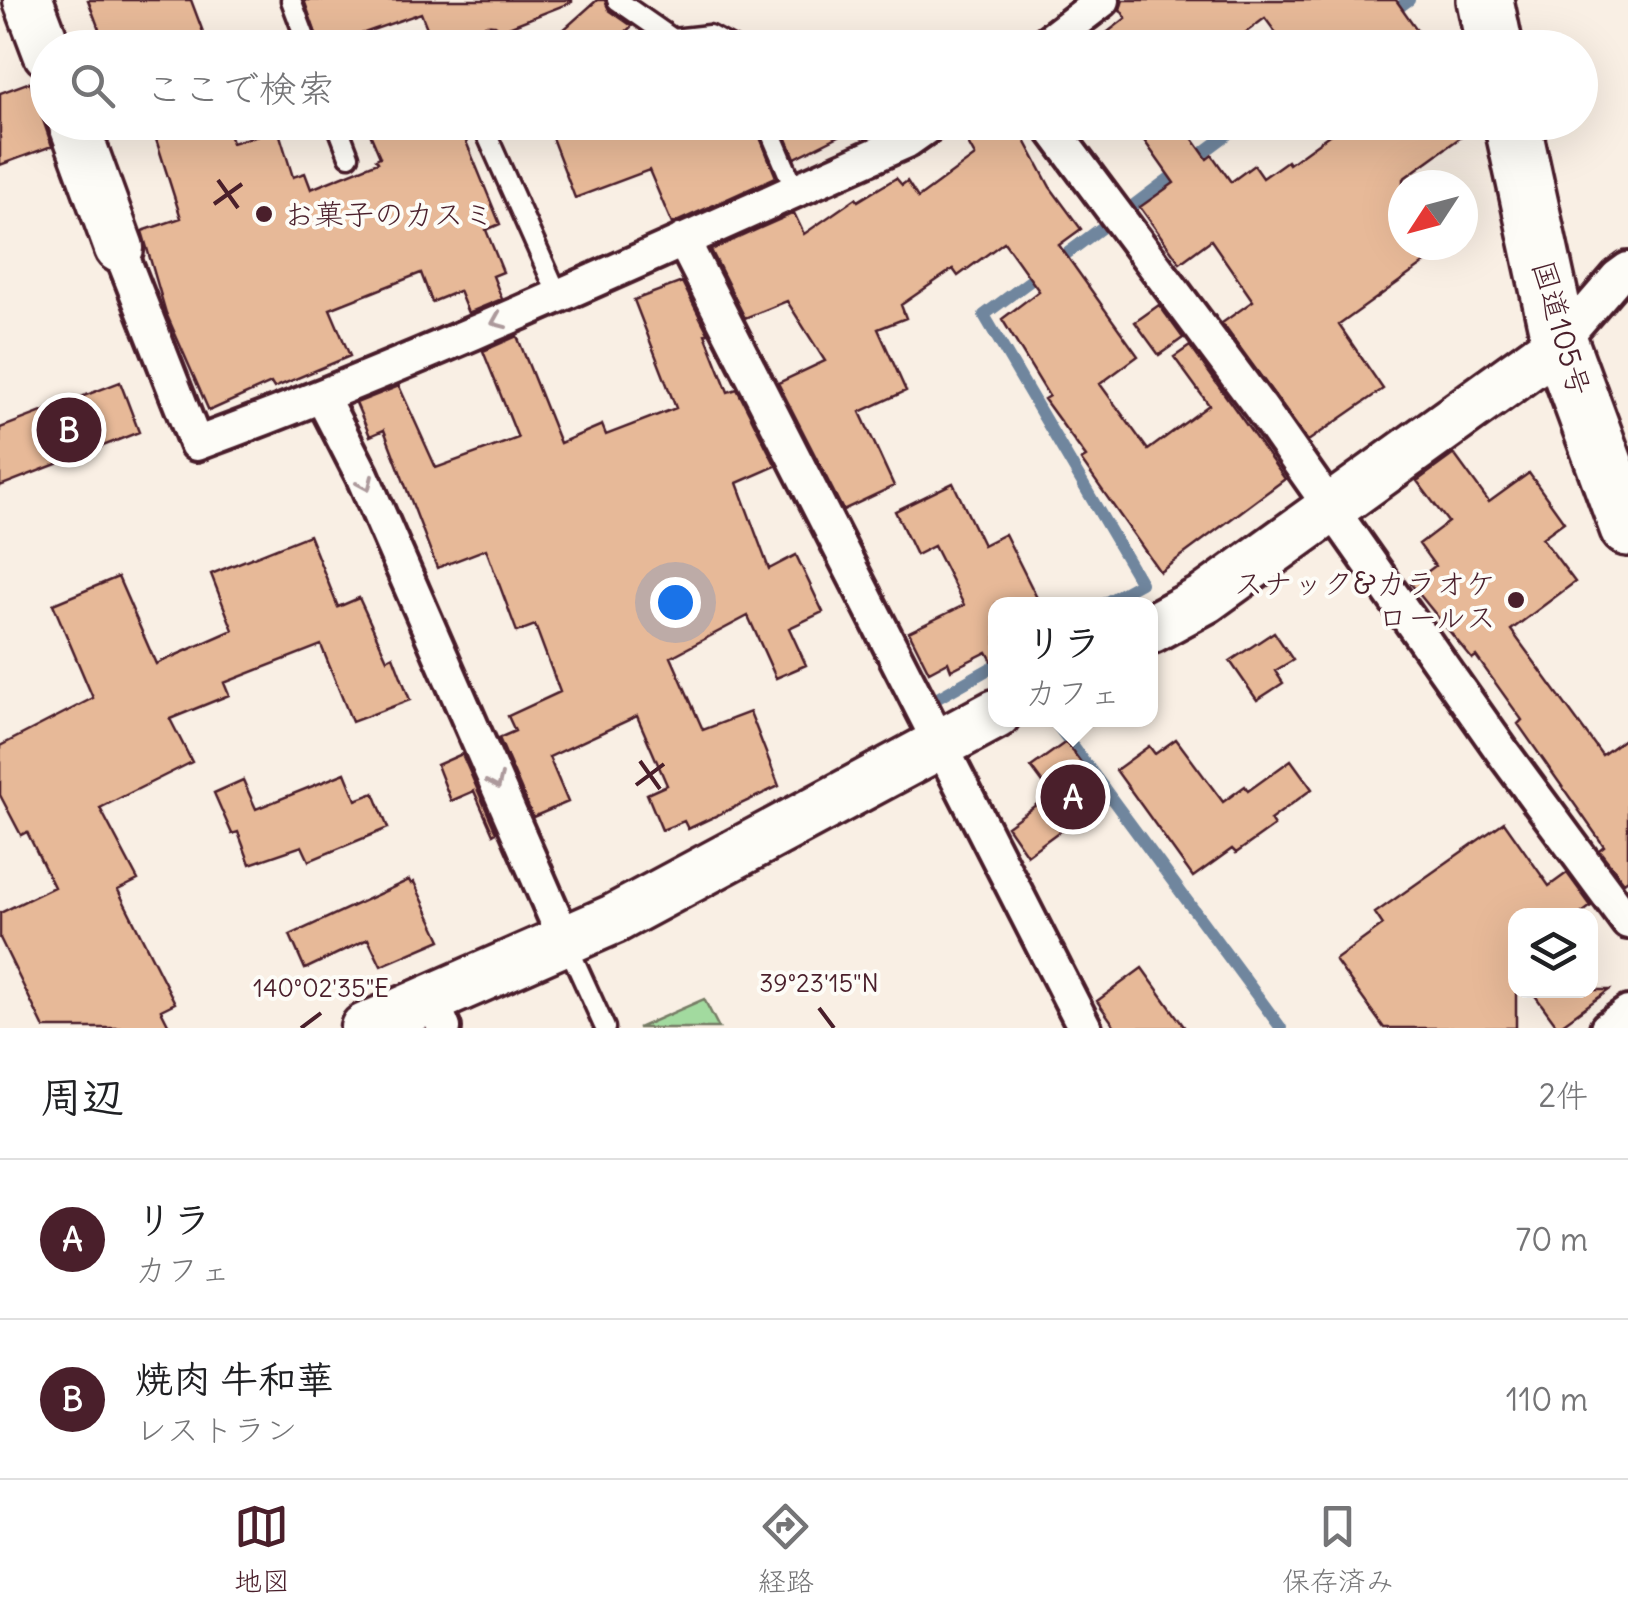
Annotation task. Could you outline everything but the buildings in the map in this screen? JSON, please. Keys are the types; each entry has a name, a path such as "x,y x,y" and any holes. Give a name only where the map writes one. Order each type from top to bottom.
{"highway":[{"path":"1485,0 1491,30"},
{"name":"国道105号","path":"1516,140 1560,343 1628,528"}],"street":[{"path":"28,0 39,30"},
{"path":"1064,30 1103,0"},
{"path":"80,140 196,444 322,397 618,272 907,140"},
{"path":"1060,140 1260,406 1504,754 1628,922"},
{"path":"683,240 1086,1028"},
{"path":"1158,625 1205,599 1560,343 1617,276 1628,269"},
{"path":"322,397 362,476 565,940"},
{"path":"365,1028 438,1014 565,940 614,919 988,718"},
{"path":"1607,1028 1628,1013"}],"lane":[{"path":"291,0 302,30"},
{"path":"618,0 660,30"},
{"path":"342,140 348,156"},
{"path":"490,140 558,295"},
{"path":"774,140 795,190"},
{"path":"565,940 604,1028"}],"green space":[{"path":"704,999 719,1028 638,1028"}],"waterway":[{"path":"1387,16 1409,0"},
{"path":"1135,204 1220,140"},
{"path":"1104,226 984,315 1141,583 1116,597"},
{"path":"936,699 988,670"},
{"path":"1059,727 1281,1028"}],"place":[{"name":"お菓子のカスミ","path":"264,214"},
{"name":"焼肉 牛和華","path":"69,430"},
{"name":"スナック&カラオケ ロールス","path":"1516,600"},
{"name":"リラ","path":"1073,797"}]}
